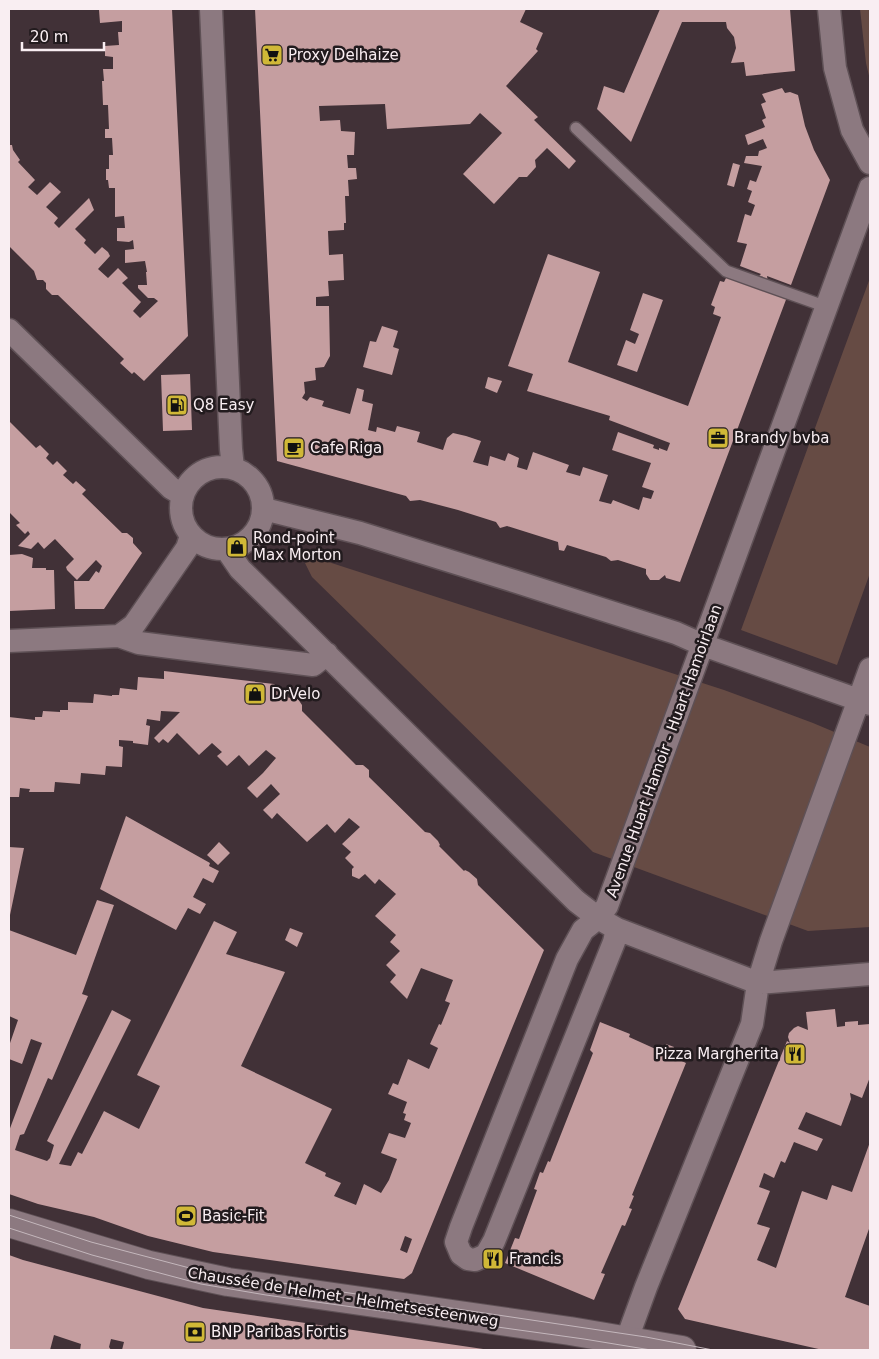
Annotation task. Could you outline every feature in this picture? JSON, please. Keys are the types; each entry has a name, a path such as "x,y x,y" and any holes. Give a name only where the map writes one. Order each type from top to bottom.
{"street":[{"path":"211,9 233,468"},
{"path":"829,9 835,68 852,130 870,163"},
{"name":"Avenue Huart Hamoir - Huart Hamoirlaan","path":"608,923 584,930 567,959 456,1242 461,1254 468,1259 475,1260 486,1255 494,1241 614,942 608,923 607,906 870,188"},
{"path":"9,330 171,488 182,495"},
{"path":"213,468 233,468 242,472 255,483 260,491 264,509 260,525 252,537 240,546 227,550 216,550 207,547 191,536 185,528 181,506 182,495 187,486 203,471 213,468"},
{"path":"264,509 360,534 517,582 676,634 865,702"},
{"path":"119,636 134,624 187,548 191,536"},
{"path":"227,550 240,569 576,901 608,923 758,983 870,974"},
{"path":"9,641 119,636 139,643 313,665 326,654"},
{"path":"624,1345 752,1024 758,983 771,941 865,702 870,669"},
{"name":"Chaussée de Helmet - Helmetsesteenweg","path":"9,1223 149,1265 228,1282 624,1345 682,1350"}],"lane":[{"path":"576,128 726,271 827,308"}],"shaded area":[{"path":"860,9 870,9 870,80 866,63"},
{"path":"870,278 870,573 837,665 741,630"},
{"path":"313,557 724,690 813,723 870,747 870,927 808,931 593,852 312,577 305,563"}],"building":[{"path":"172,9 188,336 144,381 134,372 132,374 120,363 124,359 58,295 52,295 46,289 46,283 43,280 37,280 34,271 9,246 9,145 12,145 20,160 18,162 35,180 28,187 37,195 50,182 61,192 46,207 58,218 54,223 59,228 89,198 94,210 75,229 86,240 84,243 95,254 102,247 108,252 110,256 98,269 108,278 118,268 128,278 122,283 141,302 133,311 140,318 158,301 154,298 148,298 138,288 138,285 147,285 145,261 125,263 125,250 134,249 133,240 129,242 117,241 117,228 125,228 124,216 115,217 115,188 109,188 108,180 106,180 106,169 109,169 109,155 113,155 112,138 105,138 105,129 109,129 108,105 103,105 102,81 104,81 103,69 113,69 113,57 105,56 105,46 119,45 118,32 122,32 122,21 100,23 99,10"},
{"path":"255,9 526,9 520,22 543,33 536,49 538,51 506,86 538,117 534,120 576,161 569,169 547,148 535,160 536,167 527,177 519,177 494,204 463,174 502,133 480,113 470,124 387,129 385,104 319,106 320,121 340,120 341,131 355,132 354,155 347,155 348,168 356,168 357,179 348,180 349,196 345,196 346,223 344,223 344,230 328,231 329,255 343,254 344,280 328,281 329,296 316,297 316,306 329,306 330,356 324,367 315,368 316,380 304,382 305,393 302,398 307,401 310,397 324,401 322,406 350,414 357,388 364,390 362,401 373,404 368,430 376,432 377,427 395,432 397,426 420,432 417,442 443,450 447,438 453,433 466,436 481,441 473,462 488,466 490,456 505,461 508,453 519,458 517,467 527,470 533,452 569,465 566,472 580,476 583,467 608,475 599,501 611,504 613,500 639,510 643,497 651,499 654,491 642,487 651,463 612,450 618,432 654,445 653,448 659,450 659,448 667,451 670,443 609,420 610,416 527,391 533,374 508,366 548,254 600,272 568,362 688,406 721,317 713,314 715,307 711,305 720,281 724,282 727,276 787,297 680,582 666,578 665,575 659,580 650,580 646,574 646,569 618,560 611,561 606,557 567,545 564,551 559,550 558,542 507,526 500,528 496,522 458,510 420,500 410,501 406,496 277,461"},
{"path":"660,9 790,9 795,71 746,76 744,62 731,63 736,48 734,37 727,28 726,22 682,22 631,142 597,109 604,86 624,93"},
{"path":"782,88 785,93 790,92 798,95 805,126 814,150 830,180 791,285 767,276 768,283 756,279 761,274 740,266 747,244 737,242 745,214 751,216 755,205 748,202 752,191 747,189 750,180 756,182 762,166 744,163 746,156 758,156 759,151 767,148 763,139 748,145 745,135 765,127 762,120 766,118 761,104 766,102 762,94"},
{"path":"733,163 740,165 734,187 727,185"},
{"path":"643,293 663,300 637,372 617,365 626,340 635,344 639,334 630,330"},
{"path":"382,326 398,331 393,347 399,349 392,375 363,367 370,341 376,342"},
{"path":"190,374 192,430 163,431 161,375"},
{"path":"488,377 502,381 497,393 485,388"},
{"path":"9,421 36,448 40,445 49,454 46,458 53,465 57,461 67,471 63,475 73,484 76,481 86,490 82,494 122,533 127,533 133,538 133,543 142,553 104,609 75,609 74,581 89,581 96,571 99,573 102,566 96,560 77,580 66,567 74,559 55,539 44,549 38,542 31,549 18,546 30,534 28,531 25,534 16,525 20,523 9,512"},
{"path":"22,554 33,558 32,568 54,570 55,609 9,611 9,555"},
{"path":"164,671 274,684 289,698 298,699 302,705 302,711 356,765 363,765 369,770 369,777 425,832 430,833 438,841 439,846 464,871 469,872 477,879 478,885 544,950 412,1273 404,1279 213,1252 148,1236 94,1217 38,1204 9,1194 9,1131 42,1043 31,1039 22,1064 9,1059 9,1046 18,1020 9,1016 9,930 76,955 97,900 114,905 82,994 88,996 52,1080 48,1078 24,1134 20,1135 15,1150 47,1161 50,1158 54,1145 47,1141 112,1010 131,1020 59,1164 71,1166 78,1152 82,1154 104,1111 139,1129 160,1086 137,1075 214,921 237,932 226,954 285,972 241,1066 332,1109 305,1163 326,1173 325,1176 341,1183 334,1196 356,1205 364,1184 381,1193 389,1180 397,1159 381,1153 389,1133 405,1138 411,1123 404,1120 406,1114 403,1113 407,1102 388,1094 393,1083 398,1085 408,1059 429,1069 438,1048 430,1044 439,1024 441,1025 450,1003 445,1001 453,980 421,968 407,999 390,982 396,975 386,965 400,951 390,942 396,935 375,916 396,894 379,879 375,884 365,874 359,879 352,876 352,869 354,867 345,858 351,852 342,844 360,827 349,818 335,833 327,824 307,842 277,813 272,819 263,810 280,794 271,784 257,798 247,788 276,758 266,750 249,766 239,755 227,766 217,756 222,752 212,743 199,755 177,733 168,743 163,739 159,743 154,738 180,712 161,711 160,721 147,719 146,725 150,726 148,745 119,740 119,746 123,747 122,767 106,766 105,775 81,773 80,784 55,782 54,792 29,792 30,789 20,788 19,797 9,797 9,717 35,720 35,717 42,717 43,711 60,712 60,710 68,710 68,702 93,703 94,694 112,696 119,695 120,688 137,690 138,677 164,679","holes":["405,1236 412,1239 407,1253 400,1250"]},
{"path":"126,816 210,863 209,866 219,871 213,883 203,878 193,897 206,904 200,914 188,908 176,930 100,889"},
{"path":"219,842 230,853 218,865 207,855"},
{"path":"9,847 24,848 10,915 9,915"},
{"path":"290,928 303,933 297,947 285,940"},
{"path":"835,1009 837,1027 845,1026 845,1022 858,1021 858,1025 870,1024 870,1077 862,1098 850,1093 851,1099 841,1126 806,1112 798,1129 823,1139 817,1151 794,1142 785,1163 781,1161 774,1178 764,1173 759,1187 770,1191 757,1224 770,1228 757,1260 776,1268 802,1191 827,1200 832,1185 852,1192 870,1142 870,1226 845,1297 870,1306 870,1350 823,1350 685,1319 678,1309 787,1041 790,1043 789,1033 798,1026 808,1030 806,1012"},
{"path":"600,1022 630,1034 629,1037 660,1051 662,1046 665,1047 666,1044 674,1047 673,1057 686,1063 632,1195 634,1196 629,1208 632,1209 625,1226 622,1225 601,1273 605,1274 594,1300 505,1263 515,1238 519,1239 537,1190 534,1189 540,1172 543,1173 548,1161 550,1162 593,1053 590,1050"},
{"path":"9,1255 203,1308 490,1350 122,1350 124,1342 111,1339 109,1347 111,1350 80,1350 81,1344 54,1335 50,1350 9,1350"}],"tram line":[{"path":"9,1215 91,1242 201,1271 646,1337 713,1350"},
{"path":"9,1228 92,1255 201,1284 651,1350"}],"place":[{"name":"Proxy Delhaize","path":"272,55"},
{"name":"Q8 Easy","path":"177,405"},
{"name":"Brandy bvba","path":"718,438"},
{"name":"Cafe Riga","path":"294,448"},
{"name":"Rond-point Max Morton","path":"237,547"},
{"name":"DrVelo","path":"255,694"},
{"name":"Pizza Margherita","path":"795,1054"},
{"name":"Basic-Fit","path":"186,1216"},
{"name":"Francis","path":"493,1259"},
{"name":"BNP Paribas Fortis","path":"195,1332"}]}
